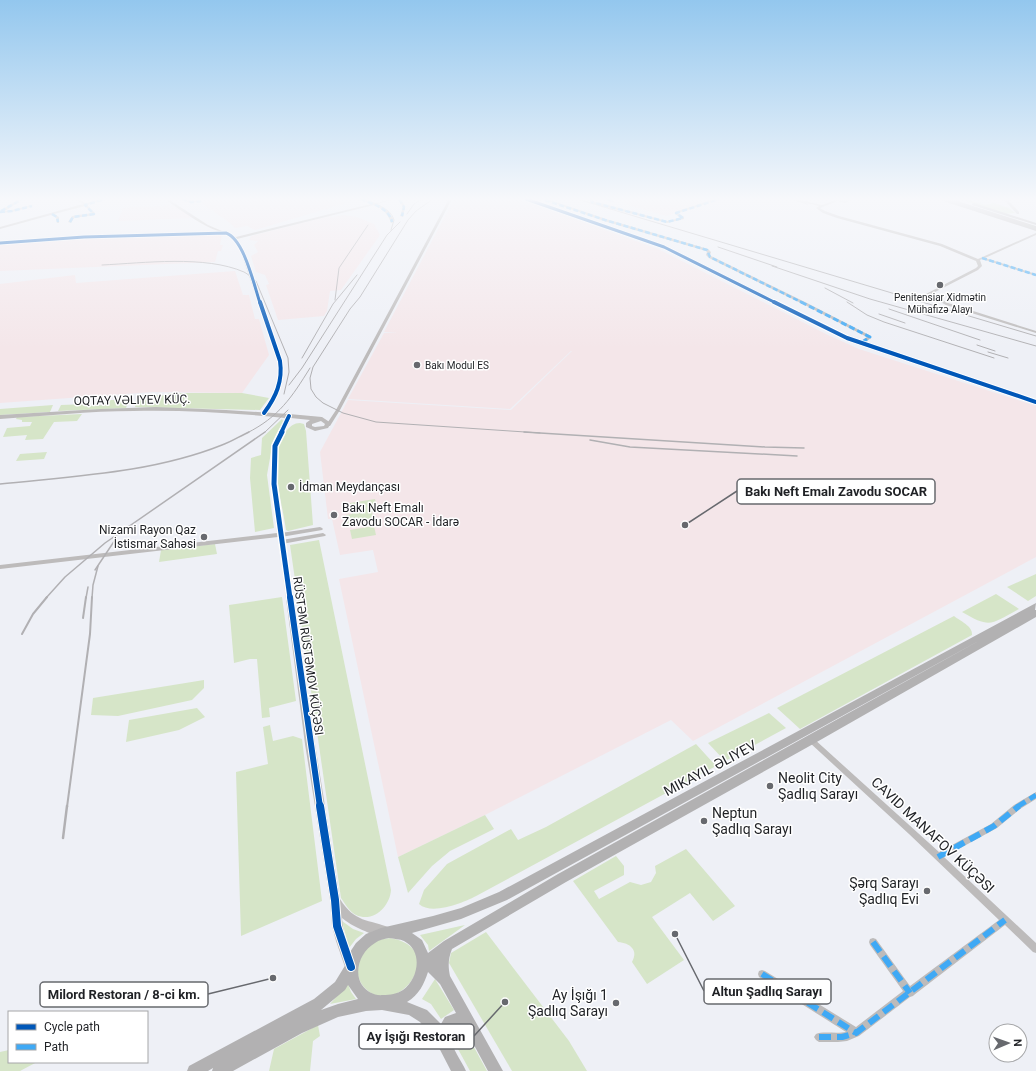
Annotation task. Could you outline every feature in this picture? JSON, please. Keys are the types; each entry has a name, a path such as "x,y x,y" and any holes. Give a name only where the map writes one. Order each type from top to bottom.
{"main road":[{"path":"194,1071 319,1004 340,986 351,967 354,956 360,947 378,934 474,910 504,896 1036,606"},
{"path":"424,963 448,945 555,882 1036,613"},
{"path":"219,1071 324,1014 350,1006 392,1002 402,998 412,991 419,983 423,973 423,953 411,938 403,934 388,932"},
{"path":"445,980 441,957 448,945"},
{"path":"424,963 435,969 445,980 496,1071"},
{"path":"351,967 352,980 358,991 372,1000 403,1007 416,1011 424,1016 438,1032 459,1071"},
{"path":"445,1045 445,1030 450,1021 460,1020 473,1030"}],"street":[{"path":"242,249 281,366 281,378 276,394 264,413"},
{"path":"333,417 318,419 309,423 309,427 319,429 328,425 333,417 424,249"},
{"path":"668,249 838,334 860,343 1036,402"},
{"path":"704,249 709,252 708,255 710,257 870,337 860,343"},
{"path":"952,249 980,259 1036,275"},
{"path":"980,259 1002,249"},
{"path":"980,259 979,268 928,294 928,296 947,304 1036,332"},
{"name":"OQTAY VƏLIYEV KÜÇ.","path":"0,417 132,410 205,410 264,413 318,419"},
{"name":"RÜSTƏM RÜSTƏMOV KÜÇƏSI","path":"289,416 276,444 274,453 274,484 310,744 335,900 337,926 340,941 351,967"},
{"path":"318,419 325,420 328,425"},
{"path":"0,567 257,537 281,539 321,532"},
{"name":"CAVID MANAFOV KÜÇƏSI","path":"811,740 1036,949"},
{"path":"938,857 994,826 1017,807 1036,795"},
{"path":"335,900 342,913 351,920 388,932"},
{"path":"819,1037 838,1039 847,1038 856,1033 1005,920"},
{"path":"873,942 910,993"},
{"path":"762,974 856,1033"}],"shaded area":[{"path":"0,249 222,249 221,251 218,251 215,262 0,271"},
{"path":"256,249 370,249 341,290 330,291 327,311 324,316 278,320 266,285 269,284 265,275 256,272 251,256 258,252"},
{"path":"428,249 658,249 828,335 859,349 1036,406 1036,557 693,741 671,720 485,815 398,857 339,579 378,572 373,550 340,555 332,519 328,519 320,452 348,400 511,410 572,351 510,409 348,399 384,333 398,333 384,332"},
{"path":"235,271 243,295 249,295 255,319 259,319 269,355 242,393 153,392 0,403 0,284 75,275 76,283"}],"green space":[{"path":"169,393 242,393 269,398 260,410 135,407 138,396 168,395"},
{"path":"130,397 126,408 58,411 61,405 104,405 108,400"},
{"path":"53,405 50,412 0,415 0,409"},
{"path":"82,414 77,421 54,422 43,439 25,440 27,435 3,437 7,428 30,426 32,422 22,422 22,420 16,419 17,417"},
{"path":"282,419 283,421 273,441 267,475 274,528 255,532 250,478 251,458 261,455 262,438"},
{"path":"294,424 304,424 306,431 313,525 288,531 286,530 279,492 277,465 278,452 281,440 287,430"},
{"path":"47,452 44,459 16,461 20,454"},
{"path":"375,499 378,511 372,512 374,521 347,525 346,515 352,514 350,503"},
{"path":"374,526 376,535 352,539 350,530"},
{"path":"319,540 391,890 388,902 380,912 369,917 354,914 341,898 290,545"},
{"path":"215,544 217,554 159,562 161,550"},
{"path":"1036,574 1036,596 1028,601 1007,587"},
{"path":"996,594 1019,609 991,622 979,621 962,612"},
{"path":"282,597 296,701 269,708 270,717 262,718 257,659 234,663 229,605"},
{"path":"954,616 968,626 972,632 972,635 800,729 777,708"},
{"path":"204,680 204,688 192,700 118,716 91,715 93,698"},
{"path":"197,708 205,717 179,730 126,742 129,720"},
{"path":"769,713 786,728 725,761 708,743"},
{"path":"270,725 273,741 293,736 302,739 322,901 241,936 236,772 268,764 263,727"},
{"path":"696,744 716,766 472,898 448,907 432,909 419,904 424,890 447,864 511,829 518,840 546,827"},
{"path":"485,815 494,829 450,851 432,866 408,893 398,857"},
{"path":"686,849 735,906 713,921 690,893 652,917 684,960 647,984 632,962 634,958 634,951 632,948 626,944 618,942 573,881 616,856 624,866 624,875 594,891 599,899 630,882 641,885 651,882 656,873 655,866"},
{"path":"342,921 353,929 364,933 356,939 349,948"},
{"path":"465,925 429,951 428,945 420,935"},
{"path":"486,932 569,1041 587,1071 512,1071 449,963 451,953"},
{"path":"390,938 408,944 416,955 417,968 412,980 402,990 389,996 376,995 363,986 360,981 358,976 358,964 362,954 372,943"},
{"path":"435,979 454,1010 441,1019 431,1004 422,999"},
{"path":"348,984 356,999 330,1004"},
{"path":"318,1025 320,1036 313,1041 310,1071 269,1071 274,1049"},
{"path":"458,1026 464,1029 487,1071 470,1071 452,1038 452,1030"},
{"path":"8,1050 8,1063 35,1063 20,1071 0,1071 0,1052"}],"railway":[{"path":"335,300 339,268 352,249"},
{"path":"289,385 302,368 378,249"},
{"path":"390,249 313,367 310,378 311,389 316,397 323,403 343,413 376,422 539,433"},
{"path":"724,249 777,267"},
{"path":"744,249 1036,336"},
{"path":"102,265 174,261 211,263 247,274 256,281 288,358 289,372 284,394"},
{"path":"772,266 870,299 1036,346"},
{"path":"302,358 333,304 357,275"},
{"path":"825,288 853,303"},
{"path":"847,302 867,315 884,322 994,358"},
{"path":"889,309 980,340"},
{"path":"879,314 905,323"},
{"path":"977,345 995,351"},
{"path":"988,352 1008,358"},
{"path":"247,433 268,420 284,405 310,368"},
{"path":"264,433 288,410"},
{"path":"46,598 65,577 105,543 265,432"},
{"path":"524,432 539,433"},
{"path":"0,484 84,476 141,468 195,454 222,445 247,433"},
{"path":"539,433 765,447 804,448"},
{"path":"590,440 630,447 797,456"},
{"path":"95,570 115,540"},
{"path":"92,598 93,585 98,566"},
{"path":"86,598 88,587"},
{"path":"22,634 33,614 47,597"},
{"path":"83,618 86,597"},
{"path":"67,807 90,634 92,597"},
{"path":"63,838 67,806"}],"marked path":[{"path":"704,249 709,252 708,255 710,257 870,337 861,343"},
{"path":"982,258 1036,275"},
{"path":"938,857 994,826 1017,807 1036,795"},
{"path":"819,1037 833,1038 856,1033 1005,920"},
{"path":"873,942 910,993"},
{"path":"762,974 856,1033"}],"cycle path":[{"path":"241,249 280,361 281,368 278,388 264,413"},
{"path":"668,249 847,338 1036,402"},
{"path":"289,416 275,446 274,484 310,744 335,900 337,926 351,967"}],"place":[{"name":"Penitensiar Xidmətin Mühafizə Alayı","path":"940,285"},
{"name":"Bakı Modul ES","path":"417,365"},
{"name":"İdman Meydançası","path":"291,487"},
{"name":"Bakı Neft Emalı Zavodu SOCAR - İdarə","path":"334,515"},
{"name":"Bakı Neft Emalı Zavodu SOCAR","path":"685,525"},
{"name":"Nizami Rayon Qaz İstismar Sahəsi","path":"204,537"},
{"name":"Neolit City Şadlıq Sarayı","path":"770,786"},
{"name":"Neptun Şadlıq Sarayı","path":"704,821"},
{"name":"Şərq Sarayı Şadlıq Evi","path":"927,891"},
{"name":"Altun Şadlıq Sarayı","path":"675,934"},
{"name":"Milord Restoran / 8-ci km.","path":"273,978"},
{"name":"Ay İşığı Restoran","path":"505,1002"},
{"name":"Ay İşığı 1 Şadlıq Sarayı","path":"616,1003"}]}
